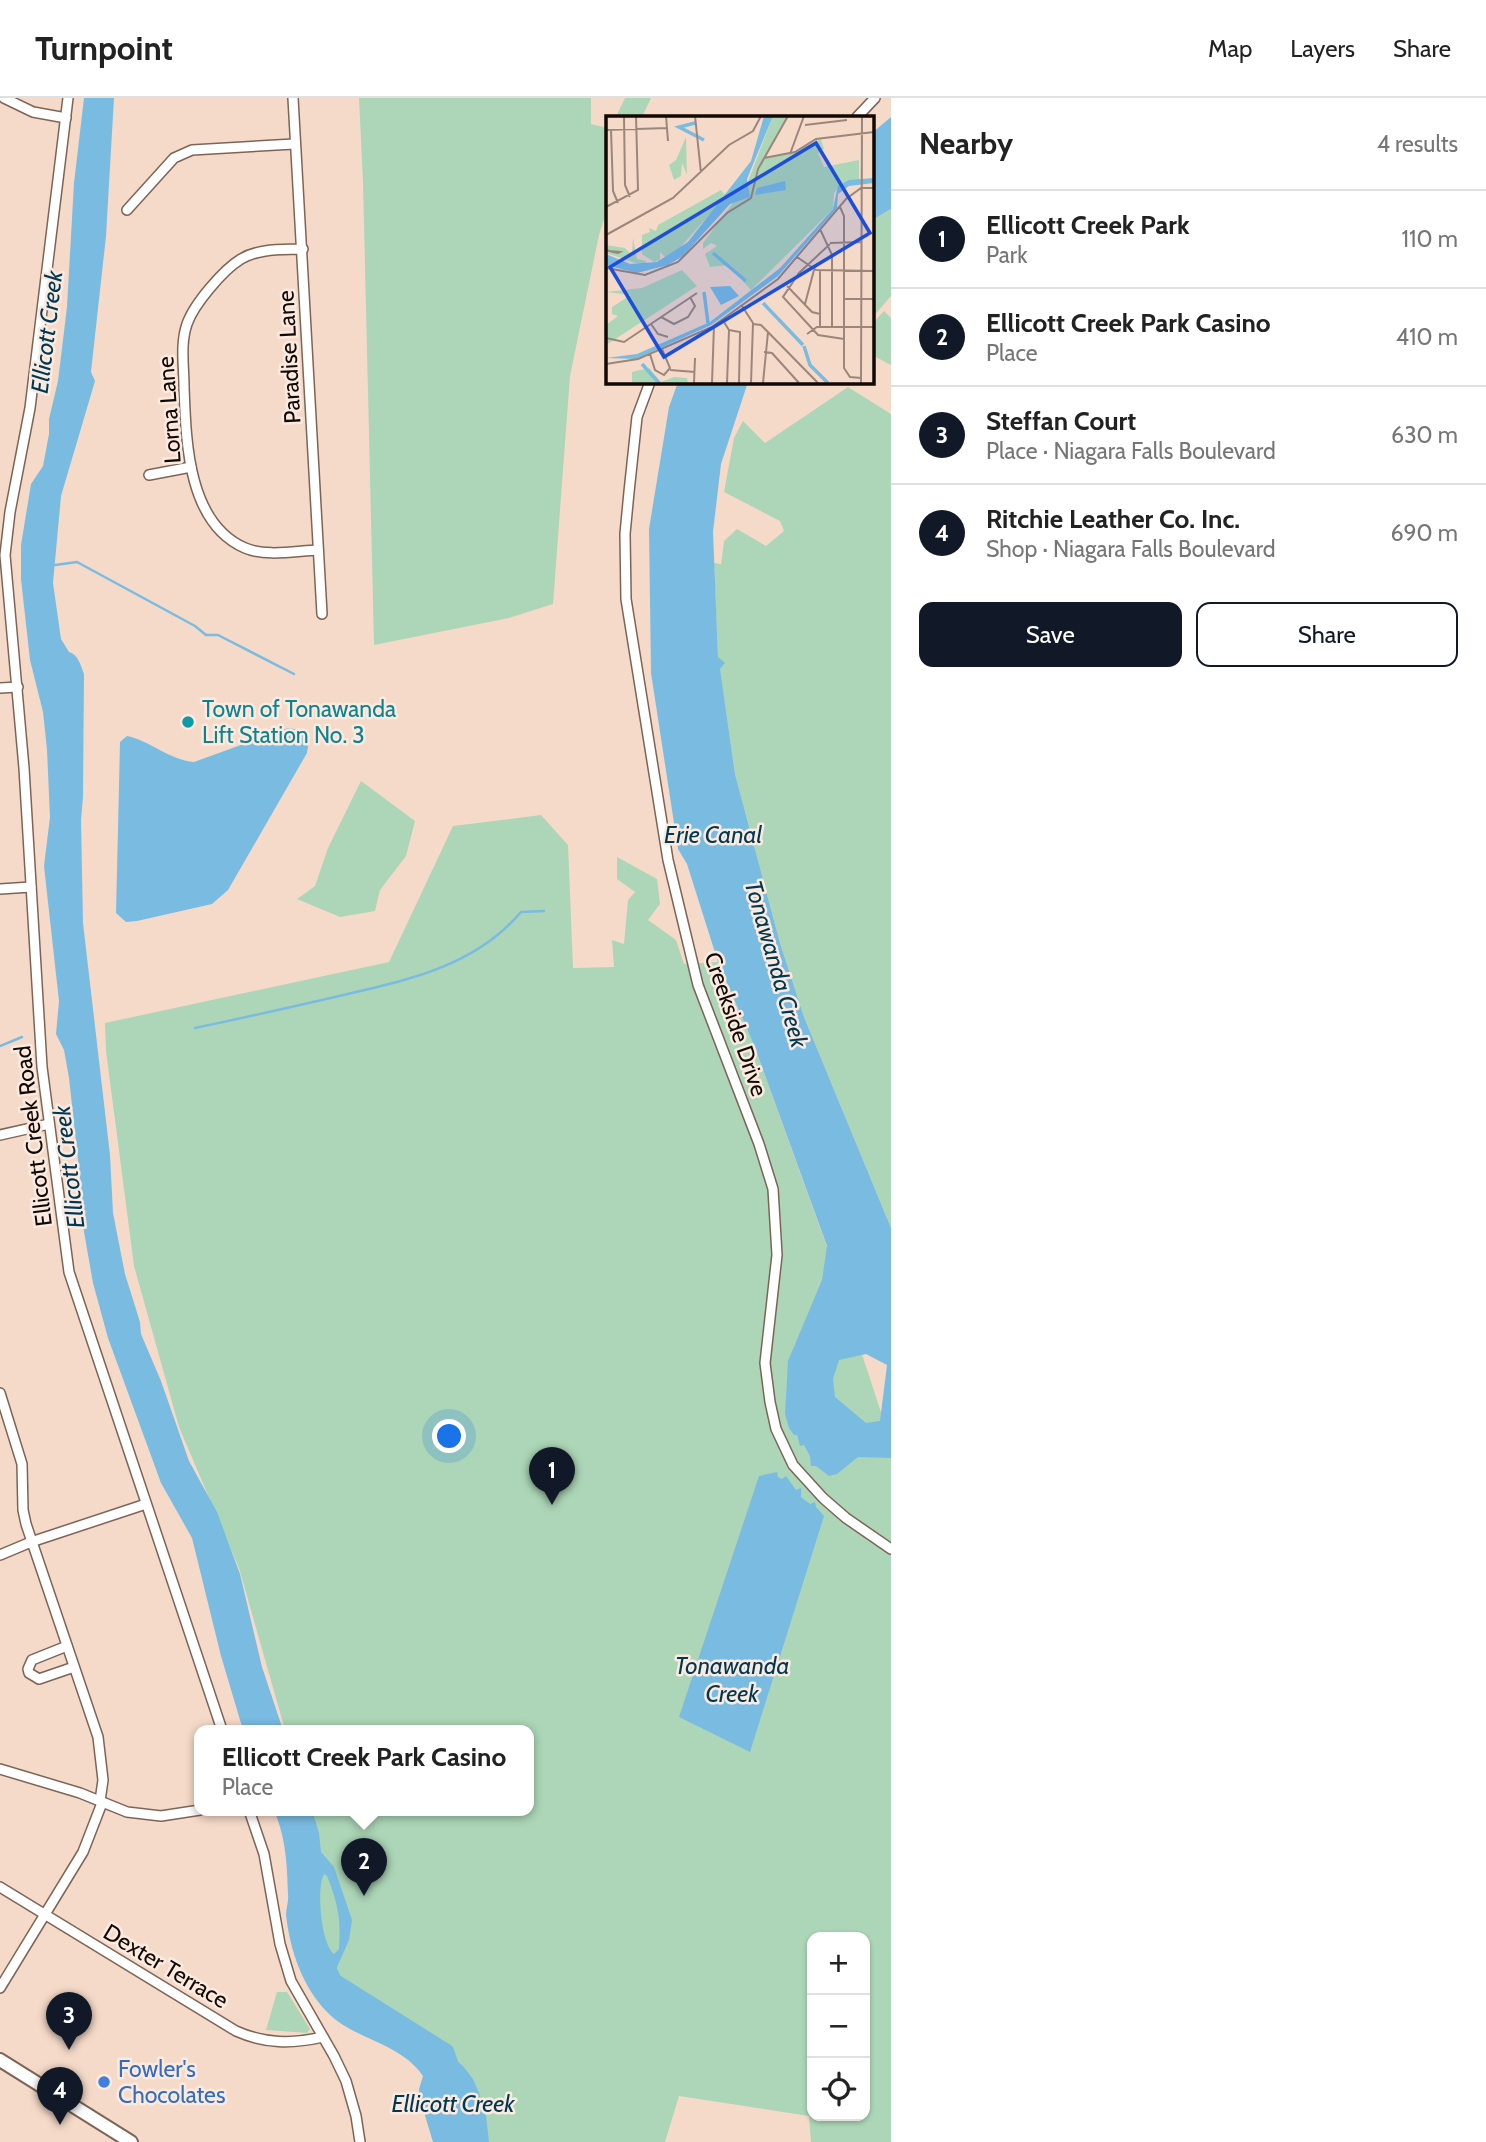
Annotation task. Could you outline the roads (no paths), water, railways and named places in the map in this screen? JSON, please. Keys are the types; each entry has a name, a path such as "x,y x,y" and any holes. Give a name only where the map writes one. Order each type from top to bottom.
{"main road":[{"path":"0,2060 131,2142"}],"street":[{"path":"4,98 33,112 66,118"},
{"name":"Ellicott Creek Road","path":"68,98 30,408 6,537 4,599 18,687 37,1000 49,1124 69,1272 220,1725"},
{"name":"Paradise Lane","path":"293,98 321,614"},
{"path":"858,116 875,98"},
{"path":"127,210 174,158 191,150 294,144"},
{"name":"Lorna Lane","path":"303,250 262,251 240,260 199,302 192,314 183,347 187,448 195,484 208,513 236,543 264,553 318,550"},
{"name":"Creekside Drive","path":"650,383 637,417 625,534 626,599 668,860 698,985 759,1144 773,1189 777,1255 765,1363 770,1402 776,1429 793,1465 823,1498 846,1518 891,1549"},
{"path":"149,475 191,467"},
{"path":"0,688 18,687"},
{"path":"0,889 31,887"},
{"path":"0,1135 49,1124"},
{"path":"0,1393 22,1464 23,1510 31,1542 101,1751 103,1780 101,1802 83,1852 0,1988"},
{"path":"0,1555 146,1504"},
{"path":"67,1646 32,1660 29,1673 38,1679 74,1667"},
{"path":"0,1769 127,1812 160,1816 194,1811"},
{"path":"252,1816 264,1854 280,1944 291,1981 346,2081 360,2142"},
{"name":"Dexter Terrace","path":"0,1887 248,2036 287,2042 323,2037"}],"water":[{"name":"Ellicott Creek","path":"84,98 114,98 106,236 91,372 95,381 61,496 53,583 61,639 69,652 77,658 84,674 81,820 83,923 110,1155 113,1213 141,1334 189,1461 217,1512 240,1574 262,1667 281,1725 242,1725 221,1656 192,1538 161,1483 108,1338 93,1283 80,1209 83,1205 69,1078 64,1050 56,1034 59,1001 44,866 50,817 47,750 43,712 30,660 21,579 21,545 31,484 43,466 49,419 58,381 67,307 74,183"},
{"path":"891,117 891,209 874,219 874,131"},
{"name":"Erie Canal","path":"678,383 748,383 721,464 713,532 718,657 725,663 720,669 735,774 780,943 804,1017 891,1228 891,1458 858,1457 837,1474 829,1476 816,1466 811,1466 810,1456 804,1445 800,1446 797,1435 789,1428 785,1414 788,1361 822,1280 827,1246 754,1045 718,962 687,864 678,849 651,673 649,529 669,407","holes":["866,1354 887,1365 880,1421 866,1423 835,1397 833,1379 839,1360"]},
{"path":"288,728 301,730 309,740 307,753 228,890 212,904 126,922 116,913 120,742 127,736 176,758 194,762"},
{"name":"Tonawanda Creek","path":"777,1472 782,1479 786,1476 796,1490 801,1488 801,1497 810,1504 815,1502 824,1516 750,1752 679,1717 759,1476"},
{"name":"Ellicott Creek","path":"276,1816 314,1816 321,1852 334,1867 352,1920 349,1940 337,1967 337,1974 346,1990 357,2000 381,2013 389,2013 413,2027 463,2066 479,2093 486,2116 489,2142 433,2142 420,2099 419,2089 423,2076 402,2056 350,2029 318,2002 299,1967 288,1928 283,1841","holes":["324,1874 336,1903 340,1928 339,1949 334,1954 326,1939 321,1915 320,1891"]}],"waterway":[{"path":"55,565 77,562 195,626 206,635 218,635 294,674"},
{"path":"195,1028 406,980 456,961 479,948 501,932 521,912 544,911"},
{"path":"0,1046 22,1037"},
{"name":"Ellicott Creek","path":"332,1974 334,1980 447,2051 454,2071"}],"place":[{"name":"Town of Tonawanda Lift Station No. 3","path":"188,722"},
{"name":"Ellicott Creek Park","path":"552,1505"},
{"name":"Ellicott Creek Park Casino","path":"364,1896"},
{"name":"Steffan Court","path":"69,2050"},
{"name":"Fowler's Chocolates","path":"104,2082"},
{"name":"Ritchie Leather Co. Inc.","path":"60,2125"}]}
